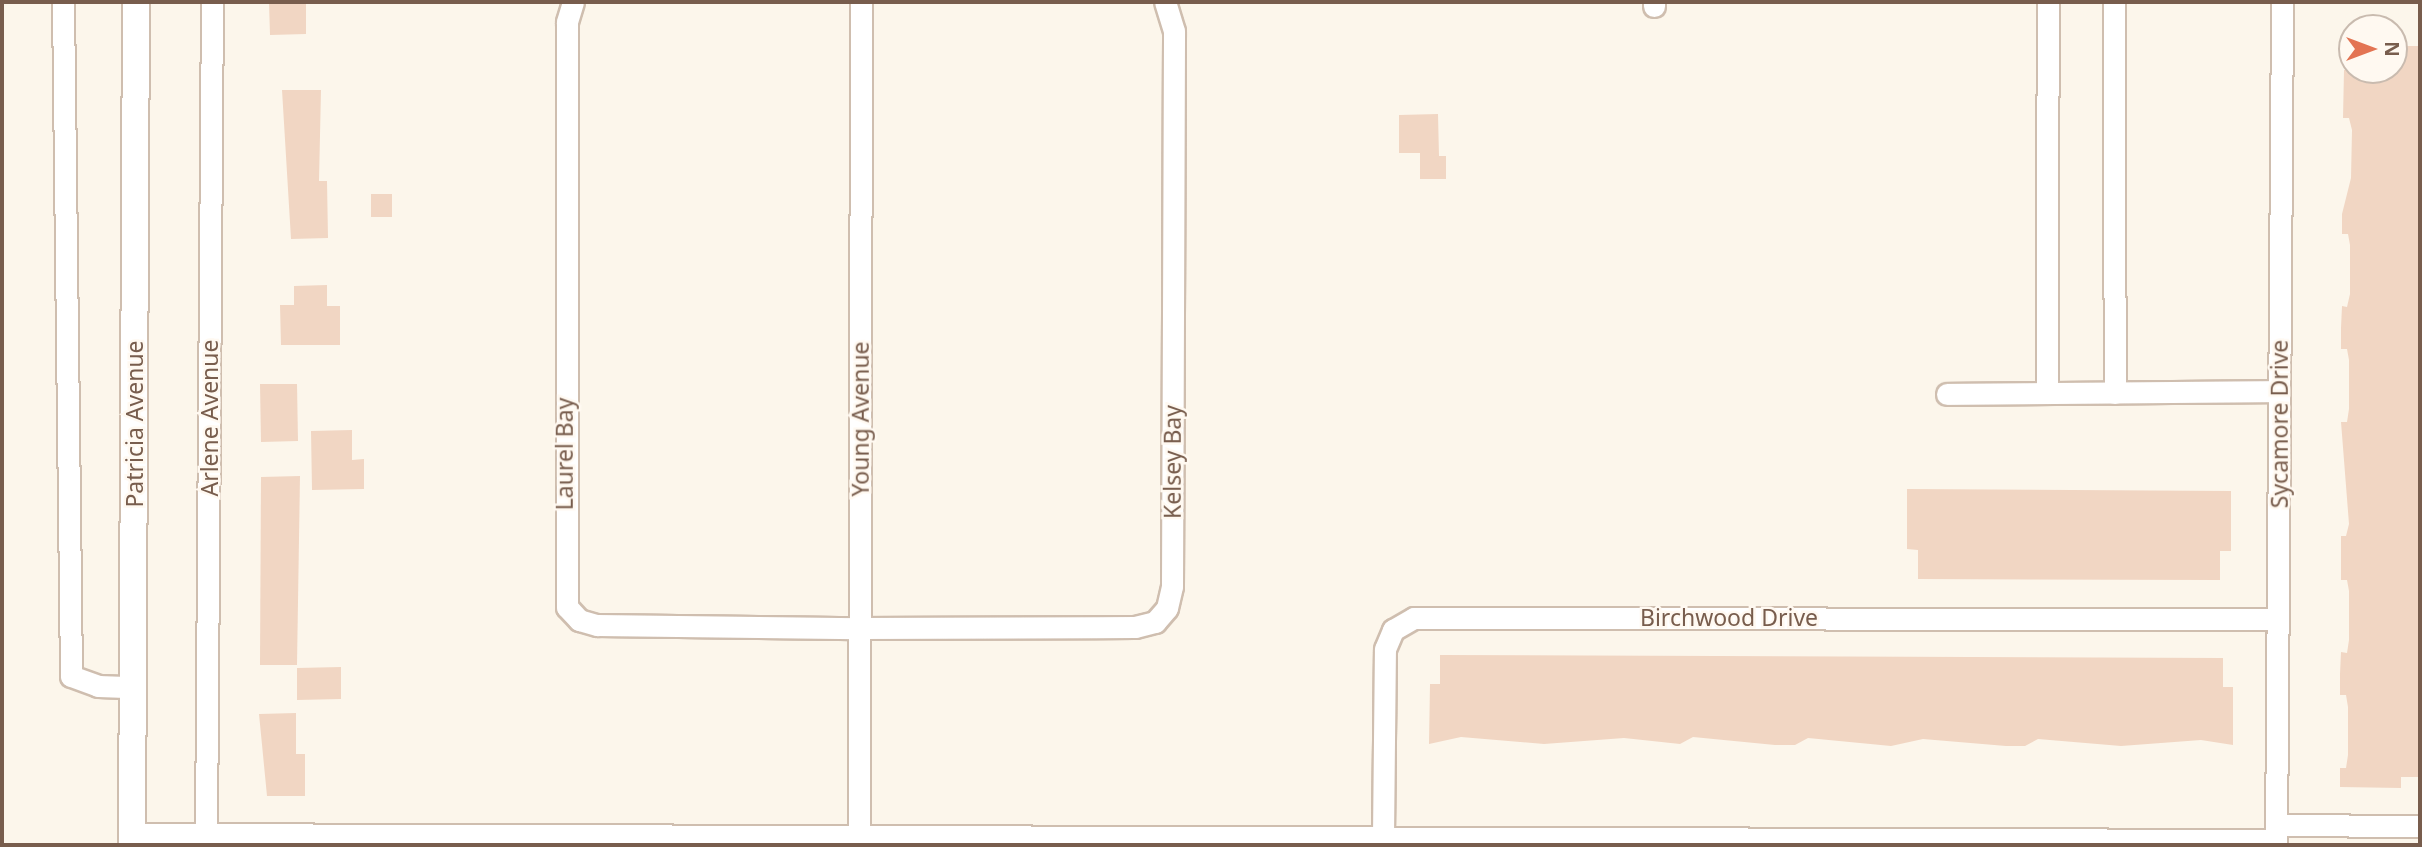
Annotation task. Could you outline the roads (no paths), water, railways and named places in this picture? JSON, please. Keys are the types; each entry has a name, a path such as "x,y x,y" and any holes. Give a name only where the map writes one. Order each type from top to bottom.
{"street":[{"path":"63,2 71,677 98,686 133,687"},
{"name":"Patricia Avenue","path":"132,840 136,2"},
{"name":"Arlene Avenue","path":"206,834 212,2"},
{"name":"Laurel Bay","path":"573,2 567,36 567,607 579,620 597,625 859,628"},
{"name":"Young Avenue","path":"859,836 861,2"},
{"name":"Kelsey Bay","path":"859,628 1135,627 1155,622 1167,608 1172,586 1174,32 1165,2"},
{"path":"2047,393 2048,2"},
{"path":"2114,2 2115,393"},
{"name":"Sycamore Drive","path":"2276,837 2282,2"},
{"path":"1947,394 2279,391"},
{"name":"Birchwood Drive","path":"1383,836 1385,649 1393,630 1414,618 2277,619"},
{"path":"132,840 206,834 465,840 723,841 859,836 2276,837 2420,826"}]}
